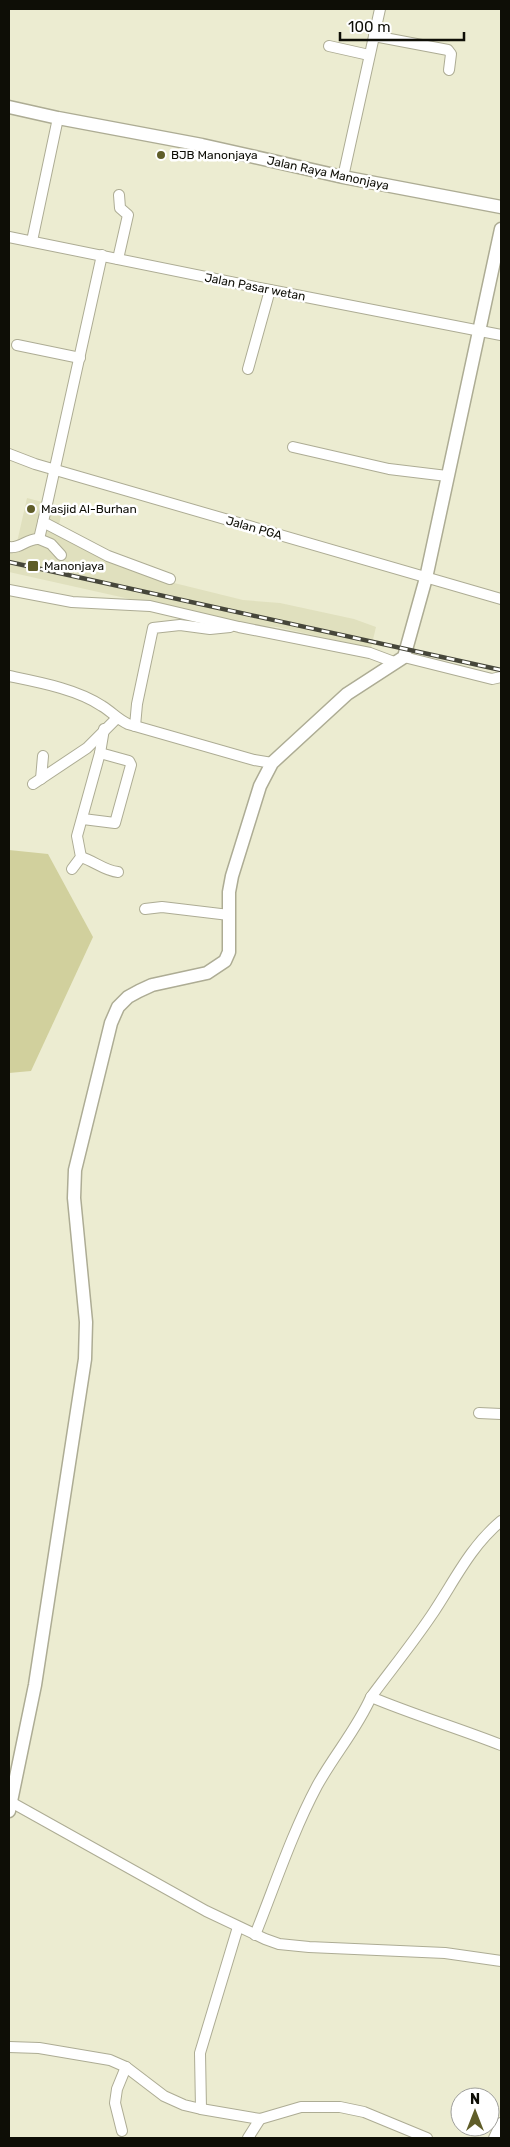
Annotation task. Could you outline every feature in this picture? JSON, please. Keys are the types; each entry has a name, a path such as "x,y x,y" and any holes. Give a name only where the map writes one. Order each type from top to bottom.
{"main road":[{"name":"Jalan Raya Manonjaya","path":"9,107 202,145 342,178 501,207"},
{"path":"10,1805 35,1686 84,1359 86,1322 74,1198 75,1170 80,1142 112,1023 118,1007 128,997 139,991 152,985 208,973 226,961 229,952 230,884 241,841 260,786 272,762 347,694 399,660 426,578 501,229"}],"street":[{"path":"342,178 380,9"},
{"path":"374,36 448,50 450,54 449,70"},
{"path":"329,46 370,56"},
{"path":"32,241 58,118"},
{"path":"118,259 128,215 119,205 119,195"},
{"name":"Jalan Pasar wetan","path":"9,236 501,335"},
{"path":"39,539 102,255"},
{"path":"248,369 270,290"},
{"path":"17,345 80,358"},
{"path":"293,448 389,469 448,476"},
{"name":"Jalan PGA","path":"9,454 501,599"},
{"path":"43,522 108,556 170,579"},
{"path":"9,547 16,548 34,539 39,539 51,544 61,555"},
{"path":"9,590 72,602 150,606 239,627 492,679 501,677"},
{"path":"135,726 137,704 153,628 180,625 210,628 239,627"},
{"path":"9,676 37,682 82,697 102,706 116,719 135,726 254,760 272,762"},
{"path":"43,756 37,781 87,748 116,719"},
{"path":"72,869 81,857 77,836 100,753 104,729"},
{"path":"83,819 116,822 131,765 129,761 100,753"},
{"path":"81,857 96,862 109,870 118,872"},
{"path":"145,909 162,907 229,915"},
{"path":"479,1413 501,1414"},
{"path":"255,1935 297,1827 318,1785 372,1697 431,1616 461,1565 501,1521"},
{"path":"372,1697 407,1712 501,1745"},
{"path":"10,1805 206,1911 255,1935 279,1944 445,1953 501,1960"},
{"path":"201,2109 200,2053 238,1927"},
{"path":"9,2047 39,2048 110,2060 126,2067 164,2096 184,2105 201,2109 260,2118 301,2107 340,2107 364,2112 427,2138"},
{"path":"122,2131 115,2102 117,2089 126,2067"},
{"path":"248,2138 260,2118"},
{"path":"494,2138 501,2123"}],"shaded area":[{"path":"27,498 50,504 48,513 61,516 57,534 162,580 243,600 280,603 354,619 376,627 371,648 277,627 237,623 9,572 9,550 15,551"},
{"path":"9,850 48,854 93,937 31,1071 9,1073"}],"railway":[{"path":"9,562 501,670"}],"place":[{"name":"BJB Manonjaya","path":"161,155"},
{"name":"Masjid Al-Burhan","path":"31,509"},
{"name":"Manonjaya","path":"33,566"}]}
